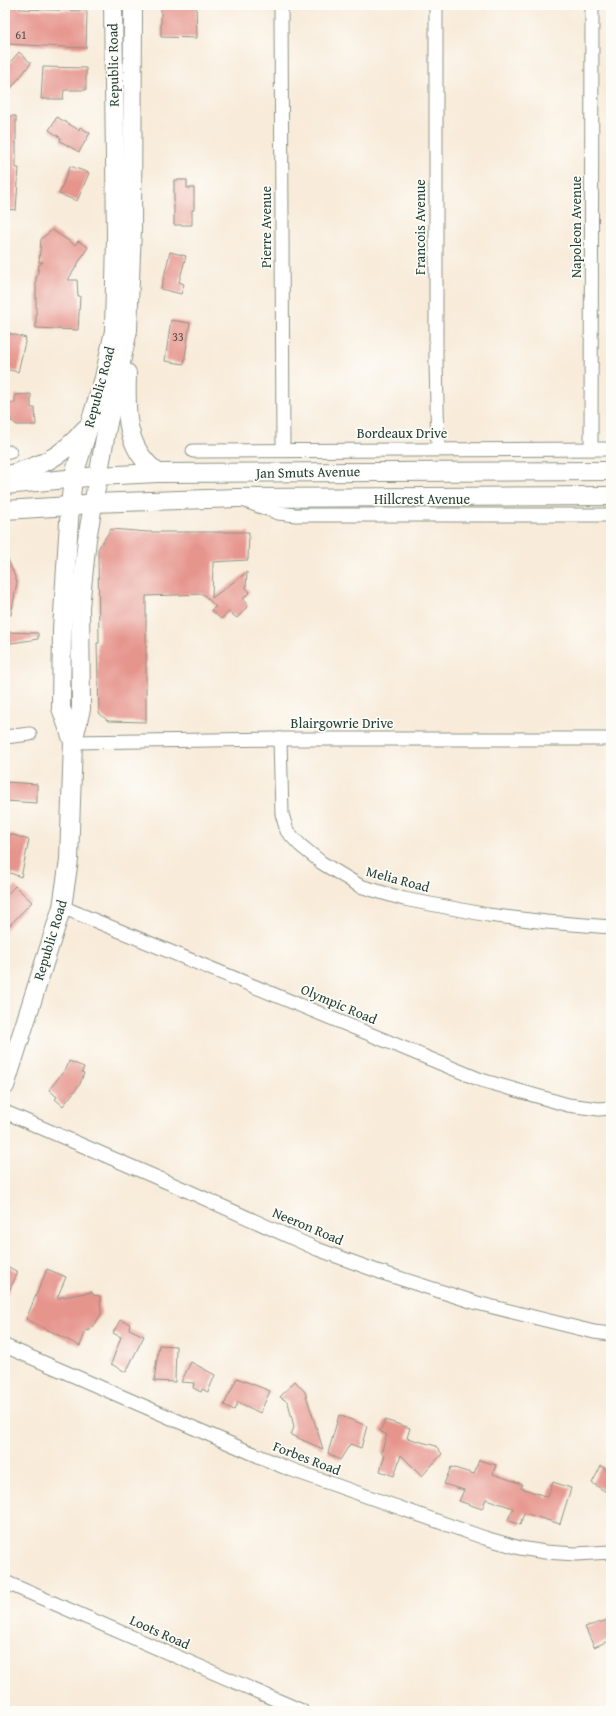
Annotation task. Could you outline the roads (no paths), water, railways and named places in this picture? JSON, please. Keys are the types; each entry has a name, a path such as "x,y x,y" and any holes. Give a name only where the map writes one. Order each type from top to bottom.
{"main road":[{"name":"Republic Road","path":"73,742 61,708 62,629 70,506 73,478 104,378 114,331 116,236 113,5"},
{"name":"Republic Road","path":"5,1086 62,906 69,860 73,742 81,709 80,607 87,539 106,432 128,330 132,229 133,5"},
{"path":"128,330 126,387 128,423 131,437 139,453 147,465 158,473"},
{"path":"5,476 43,464 63,452 74,442 89,424"},
{"name":"Jan Smuts Avenue","path":"5,485 98,476 158,473 611,471"},
{"name":"Jan Smuts Avenue","path":"5,510 93,503 237,498 611,496"}],"street":[{"name":"Pierre Avenue","path":"281,5 283,450"},
{"name":"Francois Avenue","path":"436,5 436,354 438,449"},
{"name":"Napoleon Avenue","path":"591,448 592,5"},
{"name":"Bordeaux Drive","path":"192,451 611,449"},
{"name":"Hillcrest Avenue","path":"237,498 278,513 296,515 611,514"},
{"path":"5,736 30,734"},
{"name":"Blairgowrie Drive","path":"73,742 280,739 611,738"},
{"name":"Melia Road","path":"280,739 282,814 287,831 300,845 322,863 360,886 404,899 488,915 546,922 611,927"},
{"name":"Olympic Road","path":"62,906 481,1080 568,1105 599,1109 611,1108"},
{"name":"Neeron Road","path":"5,1112 188,1191 316,1249 373,1270 477,1303 594,1332 611,1334"},
{"name":"Forbes Road","path":"5,1346 284,1467 470,1532 520,1548 545,1552 576,1554 611,1552"},
{"name":"Loots Road","path":"5,1582 302,1711"}]}
